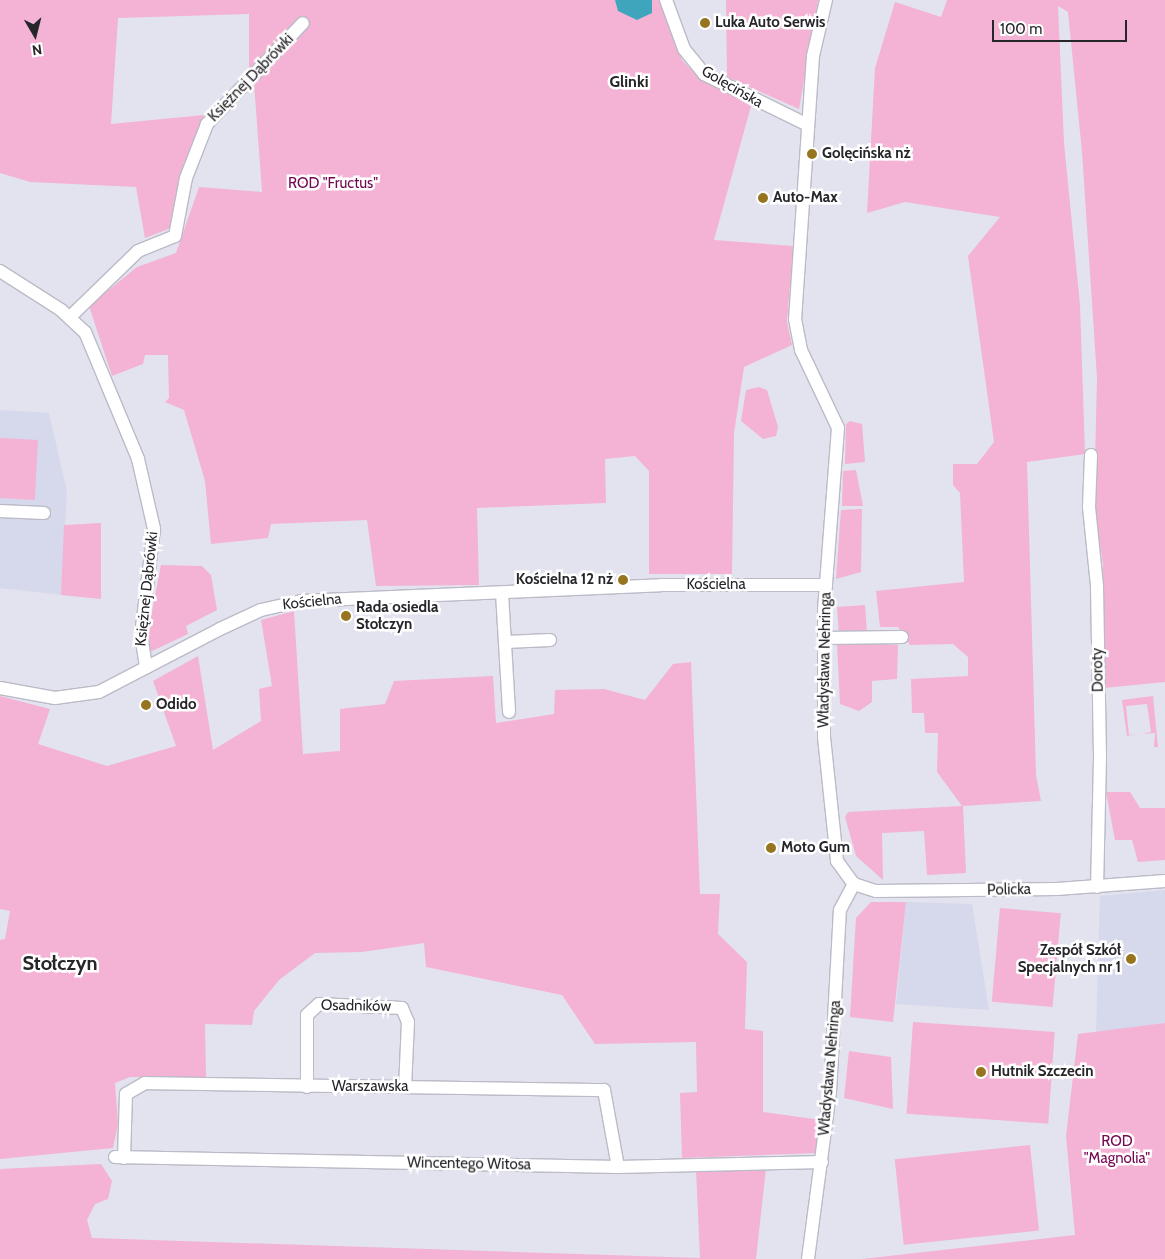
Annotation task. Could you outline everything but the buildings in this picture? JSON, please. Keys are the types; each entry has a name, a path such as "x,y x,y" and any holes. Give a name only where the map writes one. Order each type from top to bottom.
{"street":[{"name":"Golęcińska","path":"666,0 684,49 704,74 808,125"},
{"name":"Władysława Nehringa","path":"808,1259 830,1093 840,910 854,884 840,868 834,852 824,737 826,585 838,426 801,350 795,324 813,51 826,0"},
{"name":"Księżnej Dąbrówki","path":"70,317 138,251 176,236 186,178 207,124 303,24"},
{"name":"Księżnej Dąbrówki","path":"0,271 70,317 97,355 151,506 153,558 141,635 146,668"},
{"name":"Doroty","path":"1091,455 1089,512 1097,586 1100,757 1097,887"},
{"path":"0,511 44,513"},
{"name":"Kościelna","path":"0,688 32,696 79,698 277,605 323,599 661,585 826,585"},
{"path":"502,593 509,712"},
{"path":"824,638 902,637"},
{"path":"506,642 550,640"},
{"name":"Policka","path":"854,884 872,890 910,892 1097,887 1165,881"},
{"name":"Osadników","path":"307,1087 307,1015 319,1004 402,1008 408,1022 405,1087"},
{"name":"Warszawska","path":"119,1158 126,1094 137,1085 604,1090 618,1167"},
{"name":"Wincentego Witosa","path":"119,1158 618,1167 822,1162"}],"shaded area":[{"path":"0,410 49,413 67,492 61,595 0,588"},
{"name":"Zespół Szkół Specjalnych nr 1","path":"1165,890 1165,1023 1096,1034 1100,896"},
{"path":"906,902 972,904 989,1010 896,1004"}],"green space":[{"name":"ROD \"Fructus\"","path":"0,0 660,0 682,60 699,78 751,106 714,240 793,246 787,322 792,345 744,367 734,433 732,574 649,574 649,471 635,456 605,459 606,503 477,508 479,585 376,586 367,520 271,524 268,538 211,544 205,481 184,410 165,402 169,398 168,355 145,355 143,364 112,376 89,306 137,267 176,253 199,187 262,192 254,83 249,69 249,14 118,18 111,124 204,115 171,228 145,238 136,187 30,182 0,173"},
{"path":"726,0 818,0 799,109 727,77"},
{"path":"947,0 1165,0 1165,682 1104,688 1103,564 1094,504 1097,378 1082,152 1068,12 1058,6 1064,143 1080,305 1085,454 1027,462 1036,775 1041,801 963,806 966,873 927,875 924,831 882,833 883,880 856,856 845,817 848,812 962,806 937,772 938,733 925,733 924,713 912,713 911,679 968,676 968,657 953,644 910,645 898,627 880,627 876,591 964,582 960,493 953,485 953,464 977,464 994,442 968,256 1000,217 905,202 867,213 875,68 895,2 941,17"},
{"path":"759,387 767,390 778,427 776,436 763,439 741,421 746,390"},
{"path":"850,421 862,424 865,462 845,464 846,424"},
{"path":"0,438 38,440 35,500 0,498"},
{"path":"856,470 863,506 842,506 843,471"},
{"path":"862,509 861,572 836,579 841,510"},
{"path":"101,523 101,599 61,595 64,525"},
{"path":"161,565 202,566 211,575 217,610 186,626 188,634 150,652 147,637"},
{"path":"865,605 867,631 839,633 837,607"},
{"path":"294,611 303,754 340,751 340,709 385,704 394,681 493,676 496,723 554,714 555,690 604,689 645,700 673,664 691,662 700,894 720,894 718,934 747,962 745,1029 763,1031 763,1112 821,1120 817,1153 682,1158 680,1093 697,1092 696,1042 595,1044 562,995 426,967 424,943 362,952 315,953 279,980 254,1011 252,1025 205,1024 206,1077 130,1077 115,1083 118,1124 113,1148 0,1159 0,940 5,939 10,911 0,909 0,696 50,709 38,744 107,766 176,746 153,681 198,656 213,750 261,721 259,689 272,686 261,620"},
{"path":"843,642 898,645 897,679 872,681 872,702 859,711 840,704 837,644"},
{"path":"1153,696 1158,747 1154,747 1155,733 1141,734 1151,732 1147,704 1126,706 1129,735 1138,734 1127,736 1122,700"},
{"path":"1106,792 1130,792 1140,808 1165,808 1165,860 1138,862 1132,840 1115,840"},
{"path":"871,902 906,902 893,1022 850,1017 856,918"},
{"path":"1000,908 1061,913 1053,1007 992,1002"},
{"name":"Hutnik Szczecin","path":"913,1022 1055,1032 1048,1124 907,1114"},
{"name":"ROD \"Magnolia\"","path":"1165,1023 1165,1259 862,1259 1075,1235 1066,1136 1078,1034"},
{"path":"849,1051 891,1057 893,1109 844,1098"},
{"path":"1030,1145 1039,1231 904,1245 895,1159"},
{"path":"101,1164 112,1181 108,1199 95,1204 87,1220 92,1238 700,1258 696,1170 766,1168 756,1259 0,1259 0,1169"}],"water":[{"path":"615,0 652,0 652,13 637,20 618,11"}],"place":[{"name":"Luka Auto Serwis","path":"705,23"},
{"name":"Golęcińska nż","path":"812,154"},
{"name":"Auto-Max","path":"763,198"},
{"name":"Kościelna 12 nż","path":"623,580"},
{"name":"Rada osiedla Stołczyn","path":"346,616"},
{"name":"Odido","path":"146,705"},
{"name":"Moto Gum","path":"771,848"},
{"name":"Zespół Szkół Specjalnych nr 1","path":"1131,959"},
{"name":"Hutnik Szczecin","path":"981,1072"}],"district":[{"name":"Glinki","path":"629,82"},
{"name":"Stołczyn","path":"60,963"}]}
